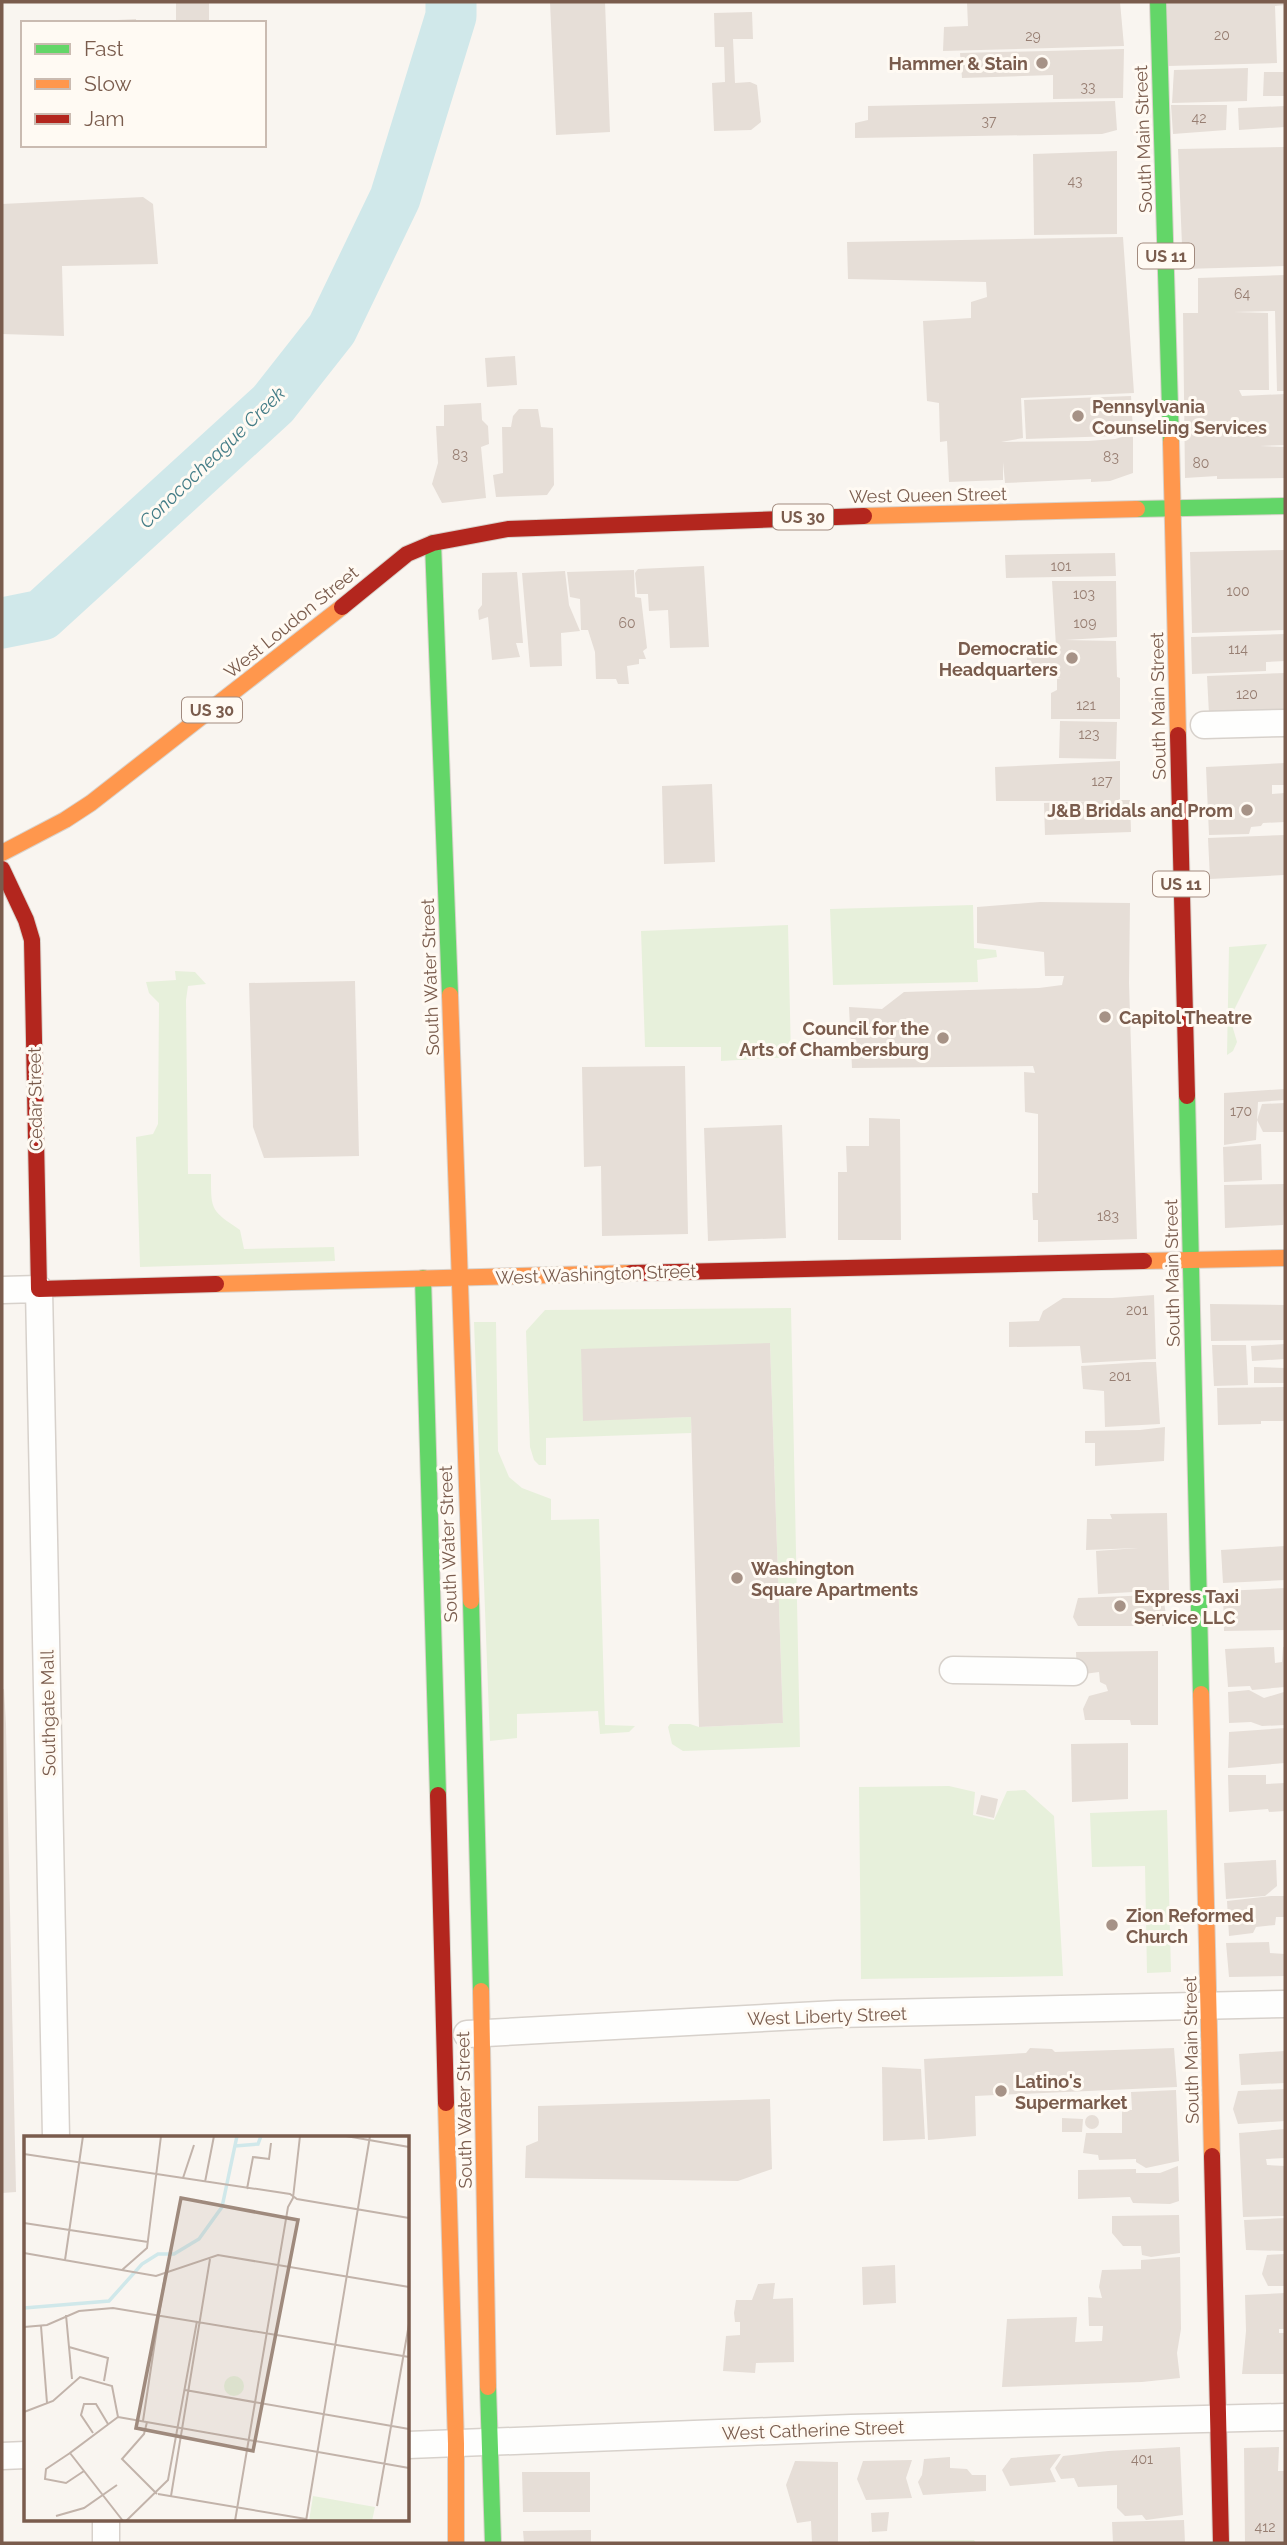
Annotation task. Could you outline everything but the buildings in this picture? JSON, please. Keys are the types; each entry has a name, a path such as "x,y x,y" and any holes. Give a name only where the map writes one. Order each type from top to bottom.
{"main road":[{"name":"South Main Street","path":"1158,2 1174,509 1221,2543"},
{"name":"US 30","path":"1174,509 1285,506"},
{"name":"West Queen Street","path":"433,543 508,529 798,517 1174,509"},
{"name":"West Loudon Street","path":"2,852 65,820 91,803 407,554 433,543"},
{"name":"South Water Street","path":"433,543 460,1277 482,2034 487,2443 493,2543"},
{"name":"Cedar Street","path":"2,869 26,920 32,940 39,1289"},
{"path":"12,937 32,940"},
{"name":"West Washington Street","path":"39,1289 1285,1258"},
{"name":"South Water Street","path":"423,1278 456,2444 456,2543"}],"street":[{"path":"1204,724 1285,723"},
{"name":"West Washington Street","path":"2,1290 39,1289"},
{"name":"Southgate Mall","path":"39,1289 56,2136"},
{"path":"953,1670 1074,1672"},
{"name":"West Liberty Street","path":"444,2034 837,2014 1285,2004"},
{"name":"West Catherine Street","path":"410,2445 851,2428 1285,2417"},
{"path":"2,2456 24,2455"},
{"path":"106,2520 106,2543"}],"green space":[{"path":"973,905 974,948 996,950 997,957 977,960 978,982 833,985 830,909"},
{"path":"788,925 791,1057 721,1061 721,1047 645,1047 641,931"},
{"path":"1267,944 1230,1018 1237,1042 1233,1051 1227,1055 1229,947"},
{"path":"175,971 195,972 206,984 188,986 186,1000 188,1174 211,1174 214,1208 240,1230 244,1249 334,1247 335,1261 140,1267 136,1137 153,1134 158,1124 159,1003 149,993 146,982 176,980"},
{"path":"791,1308 800,1747 683,1751 672,1744 668,1727 670,1724 699,1727 783,1723 770,1343 583,1420 691,1417 691,1433 546,1438 546,1465 539,1465 534,1460 530,1447 526,1331 545,1310"},
{"path":"474,1322 496,1322 498,1451 509,1477 522,1488 551,1499 551,1520 599,1519 605,1725 635,1726 629,1732 600,1734 598,1711 517,1714 517,1738 490,1741"},
{"path":"949,1786 975,1792 973,1815 994,1820 1007,1791 1025,1790 1054,1816 1063,1976 861,1979 859,1787"},
{"path":"1167,1810 1171,1972 1147,1973 1145,1866 1092,1867 1090,1813"},
{"path":"974,2540 976,2543 869,2543 869,2541"}],"waterway":[{"name":"Conococheague Creek","path":"2,623 42,615 273,404 332,329 395,198 451,16 451,2"}],"traffic: fast":[{"path":"1158,2 1171,442"},
{"path":"1137,509 1285,506"},
{"path":"433,543 450,995"},
{"path":"1187,1096 1201,1694"},
{"path":"423,1278 438,1795"},
{"path":"471,1601 481,1991"},
{"path":"488,2387 493,2543"}],"traffic: slow":[{"path":"1171,442 1178,735"},
{"path":"864,516 1137,509"},
{"path":"2,853 91,803 342,607"},
{"path":"450,995 471,1601"},
{"path":"1144,1261 1285,1258"},
{"path":"216,1284 631,1273"},
{"path":"1201,1694 1212,2156"},
{"path":"481,1991 488,2387"},
{"path":"446,2103 456,2444 456,2543"}],"traffic: jam":[{"path":"342,607 407,554 433,543 508,529 864,516"},
{"path":"1178,735 1187,1096"},
{"path":"2,869 26,920 32,940 39,1289 216,1284"},
{"path":"631,1273 1144,1261"},
{"path":"438,1795 446,2103"},
{"path":"1212,2156 1221,2543"}],"place":[{"name":"Hammer & Stain","path":"1042,63"},
{"name":"Pennsylvania Counseling Services","path":"1078,416"},
{"name":"Democratic Headquarters","path":"1072,658"},
{"name":"J&B Bridals and Prom","path":"1247,810"},
{"name":"Capitol Theatre","path":"1105,1017"},
{"name":"Council for the Arts of Chambersburg","path":"943,1038"},
{"name":"Washington Square Apartments","path":"737,1578"},
{"name":"Express Taxi Service LLC","path":"1120,1606"},
{"name":"Zion Reformed Church","path":"1112,1925"},
{"name":"Latino's Supermarket","path":"1001,2091"}]}
